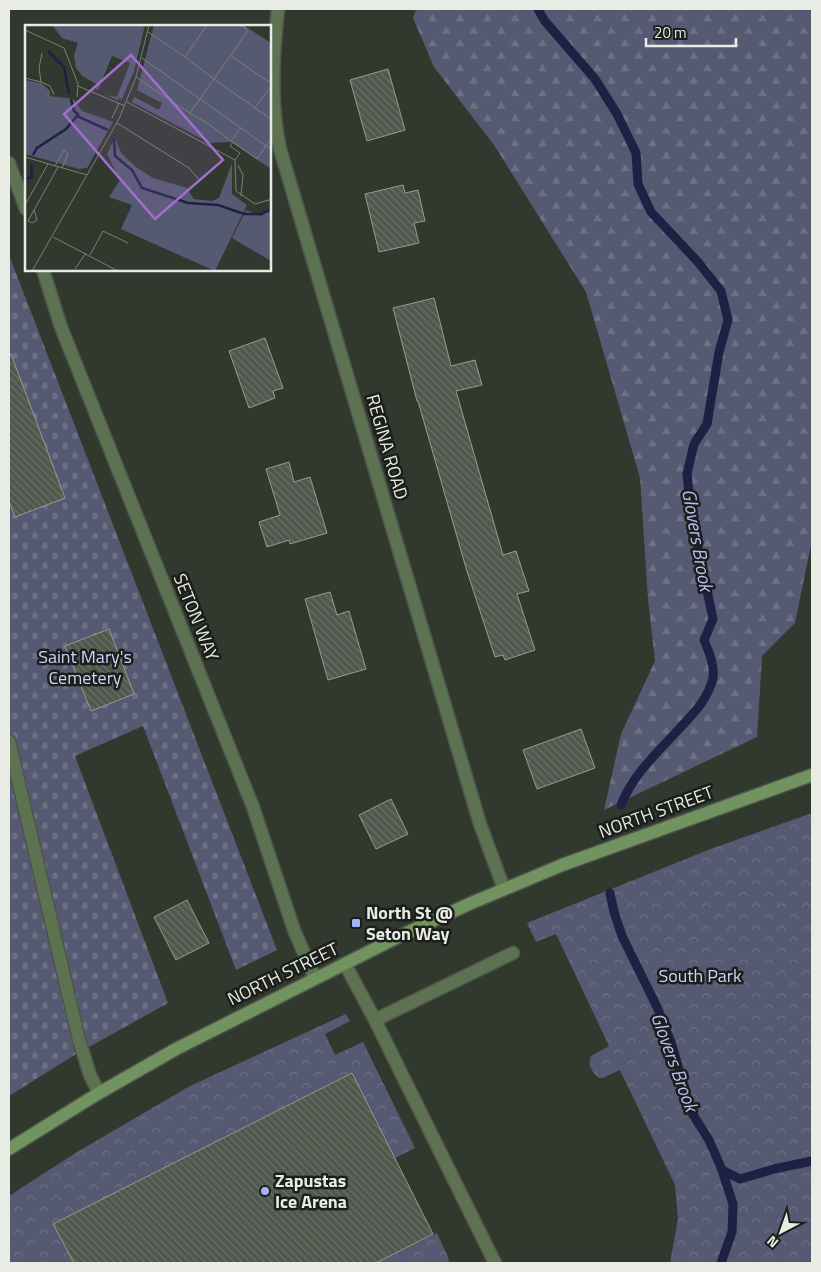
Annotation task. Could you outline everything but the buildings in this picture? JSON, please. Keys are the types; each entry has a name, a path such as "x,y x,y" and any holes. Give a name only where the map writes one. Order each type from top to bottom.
{"main road":[{"name":"NORTH STREET","path":"9,1149 99,1093 219,1026 398,937 504,889 594,853 812,775"}],"street":[{"name":"REGINA ROAD","path":"278,9 274,49 273,98 275,125 280,149 480,824 504,889"},
{"path":"9,163 25,206"},
{"name":"SETON WAY","path":"43,271 61,327 253,807 294,930 315,978"},
{"path":"9,741 79,1040 90,1075 99,1093"},
{"path":"375,1020 513,952"},
{"path":"345,964 375,1020 495,1263"}],"green space":[{"path":"416,9 812,9 812,540 795,623 762,656 757,737 604,810 621,734 655,661 648,599 640,478 586,292 494,145 434,67 413,18"},
{"name":"Saint Mary's Cemetery","path":"9,255 277,950 236,970 143,726 75,756 168,1003 73,1056 9,1096"},
{"name":"South Park","path":"812,813 812,1263 670,1263 678,1219 675,1185 620,1070 599,1078 591,1068 591,1056 609,1046 556,934 536,942 527,923 708,850"},
{"path":"346,1014 350,1021 325,1034 335,1055 363,1042 415,1148 395,1158 351,1073 54,1224 74,1263 9,1263 9,1196 77,1152 190,1086"},
{"path":"437,1233 449,1263 376,1263"}],"waterway":[{"name":"Glovers Brook","path":"538,9 544,20 595,79 617,114 636,153 638,184 651,212 698,262 721,291 728,320 719,352 707,424 694,444 687,474 692,520 713,619 704,640 710,654 713,678 708,693 700,705 654,755 632,783 621,805"},
{"name":"Glovers Brook","path":"610,893 622,936 657,1007 671,1042 692,1113 709,1140 722,1170 740,1179 812,1161"},
{"path":"721,1263 732,1232 733,1204 722,1170"}],"place":[{"name":"North St @ Seton Way","path":"356,923"},
{"name":"Zapustas Ice Arena","path":"265,1191"}]}
